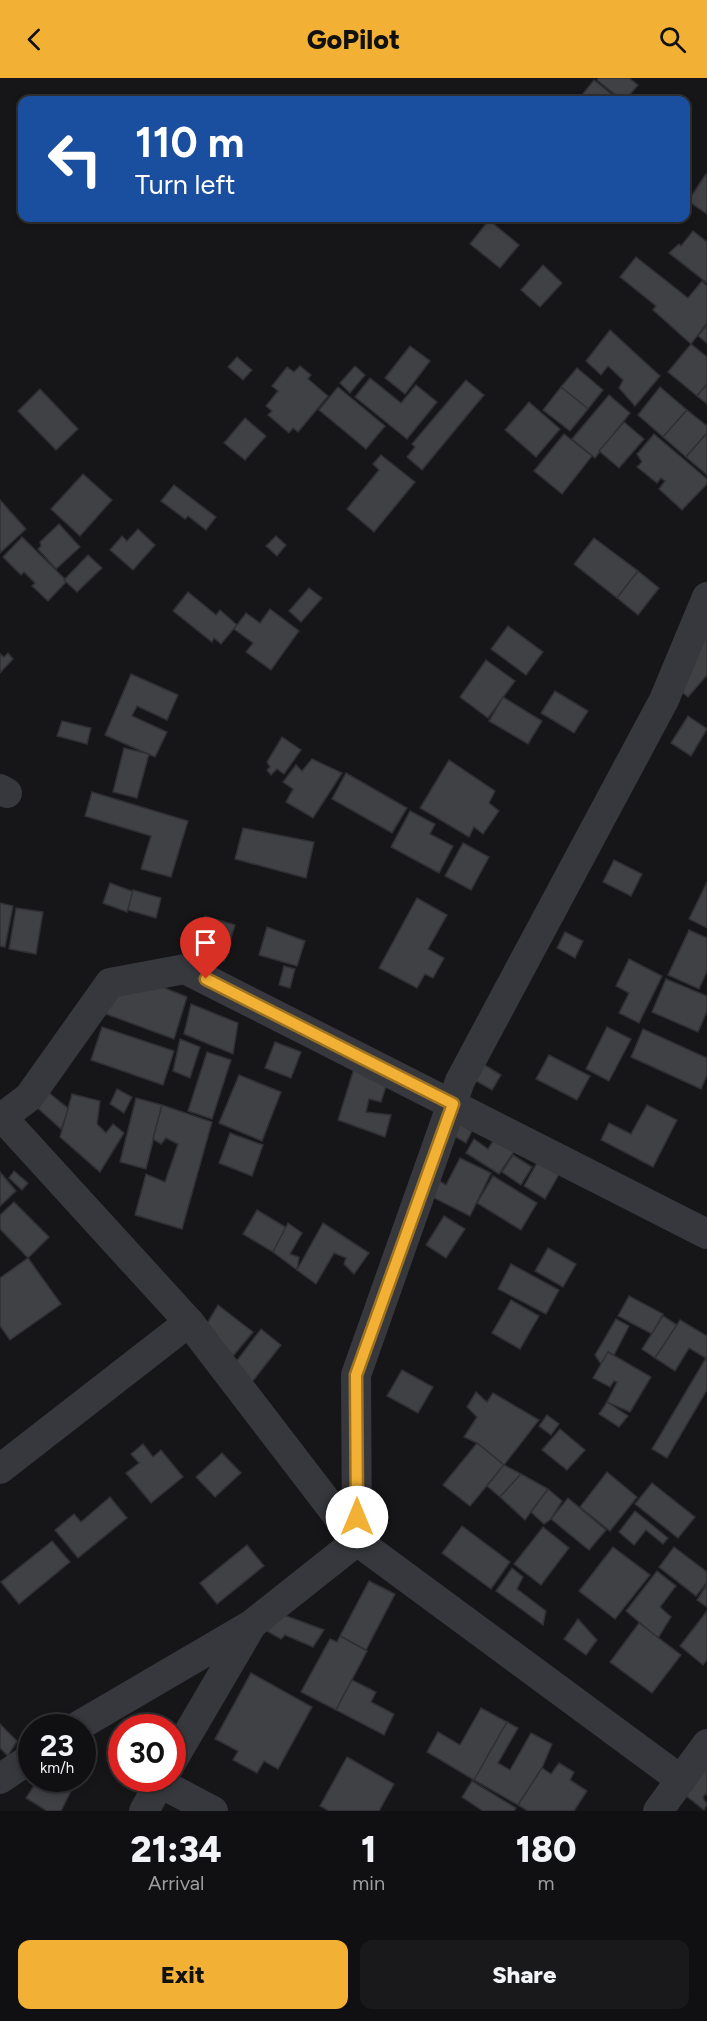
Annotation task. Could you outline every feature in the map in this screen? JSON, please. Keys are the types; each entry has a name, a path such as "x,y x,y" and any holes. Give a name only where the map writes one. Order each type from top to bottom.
{"street":[{"path":"357,1541 356,1375 453,1104 466,1071 664,700 707,597"},
{"path":"681,1780 357,1541 189,1322 1,1118 28,1097 110,983 185,969 707,1234"},
{"path":"0,1469 189,1322"},
{"path":"96,1716 251,1625 357,1541"},
{"path":"186,1738 251,1625"},
{"path":"658,1811 707,1744"},
{"path":"0,1779 18,1767"},
{"path":"186,1790 213,1811"},
{"path":"144,1811 155,1792"}],"building":[{"path":"599,78 629,78 638,85 628,96 617,96 597,80"},
{"path":"594,80 614,96 581,96"},
{"path":"706,174 707,214 690,202 690,198"},
{"path":"487,222 491,222 519,245 500,268 470,244"},
{"path":"693,231 707,242 707,283 669,253 679,244 681,246"},
{"path":"636,257 688,298 702,281 707,286 707,323 691,344 653,310 656,306 620,277"},
{"path":"543,265 562,283 540,307 521,290"},
{"path":"707,325 707,343 698,336"},
{"path":"610,330 660,376 635,406 619,388 623,380 608,366 601,375 586,361"},
{"path":"691,344 707,357 707,384 697,396 668,372"},
{"path":"410,346 430,361 405,394 385,378"},
{"path":"237,357 252,370 243,380 228,367"},
{"path":"300,366 311,375 308,379 328,396 298,432 293,428 289,433 268,415 272,411 266,406 278,391 272,386 287,367 294,372"},
{"path":"355,366 365,375 350,393 340,383"},
{"path":"577,368 603,390 588,409 561,387"},
{"path":"370,378 401,403 416,385 437,402 407,439 355,397"},
{"path":"466,380 484,395 422,470 407,457 415,447 412,444"},
{"path":"707,384 707,404 697,396"},
{"path":"338,387 385,426 366,449 319,410"},
{"path":"561,387 588,409 570,431 543,410"},
{"path":"660,387 687,410 663,437 638,415"},
{"path":"40,389 78,429 56,450 18,411"},
{"path":"609,395 630,413 595,458 572,439"},
{"path":"529,402 560,429 536,457 505,430"},
{"path":"687,410 707,426 707,433 686,457 663,437"},
{"path":"245,418 266,436 245,460 224,443"},
{"path":"624,422 644,439 619,468 599,451"},
{"path":"707,433 707,475 686,457"},
{"path":"564,434 592,456 562,494 534,471"},
{"path":"654,434 707,479 707,484 682,510 659,489 665,481 661,478 657,483 637,467 642,462 637,454"},
{"path":"381,455 415,482 374,532 347,509 379,470 373,464"},
{"path":"83,474 112,500 80,536 51,509"},
{"path":"174,485 216,517 206,530 188,516 185,519 161,501"},
{"path":"0,500 26,529 0,553"},
{"path":"59,524 80,547 56,569 38,549 41,546 40,542"},
{"path":"138,529 155,545 133,570 110,550 122,536 127,541"},
{"path":"276,536 286,545 277,556 266,546"},
{"path":"22,537 67,581 48,601 32,586 35,583 24,572 21,575 3,557"},
{"path":"594,538 638,571 617,598 574,564"},
{"path":"88,555 102,568 77,592 64,580"},
{"path":"638,571 659,588 638,615 617,598"},
{"path":"309,588 322,598 301,622 289,611"},
{"path":"188,592 216,615 220,610 237,625 221,644 214,638 212,642 173,611"},
{"path":"270,609 299,631 271,670 246,652 253,643 234,629 246,613 260,623"},
{"path":"508,626 543,652 526,675 491,649"},
{"path":"707,631 707,675 688,697 662,676"},
{"path":"8,653 13,659 0,673 0,654 4,657"},
{"path":"486,660 515,681 488,718 460,697"},
{"path":"131,674 178,695 167,720 137,706 132,716 167,732 155,757 105,735"},
{"path":"555,691 588,711 574,733 541,713"},
{"path":"503,697 542,721 528,744 489,721"},
{"path":"688,716 707,729 691,756 671,743"},
{"path":"62,721 91,728 87,744 57,736"},
{"path":"282,737 301,750 284,774 277,769 271,775 267,770 270,767 267,762"},
{"path":"124,748 149,754 137,798 113,792"},
{"path":"312,759 342,773 313,818 286,802 293,789 283,782 296,765 302,771"},
{"path":"449,760 495,791 489,803 499,811 483,834 474,827 469,837 420,808"},
{"path":"346,773 407,808 392,833 332,799"},
{"path":"92,792 188,821 171,877 141,869 151,836 85,816"},
{"path":"410,811 435,824 430,834 453,846 439,873 391,847"},
{"path":"243,828 314,842 306,878 235,859"},
{"path":"463,843 489,857 471,890 445,876"},
{"path":"614,860 642,874 631,896 603,882"},
{"path":"707,882 707,928 689,919"},
{"path":"110,883 134,892 127,912 103,903"},
{"path":"133,890 161,898 156,918 128,910"},
{"path":"417,898 447,915 428,949 444,958 433,978 425,974 417,988 379,968"},
{"path":"0,903 13,906 5,947 0,946"},
{"path":"16,908 43,912 36,954 9,949"},
{"path":"205,916 235,925 224,961 194,952"},
{"path":"267,927 305,941 297,966 259,955"},
{"path":"689,930 707,938 707,971 699,989 668,975"},
{"path":"565,932 583,941 575,958 557,948"},
{"path":"629,959 662,976 639,1023 619,1013 629,993 616,986"},
{"path":"284,966 295,969 290,988 279,985"},
{"path":"120,970 187,997 174,1039 106,1014"},
{"path":"666,979 707,996 707,1011 698,1032 652,1012"},
{"path":"191,1004 238,1023 233,1054 184,1034"},
{"path":"102,1027 174,1051 163,1085 91,1060"},
{"path":"607,1027 631,1039 609,1081 586,1069"},
{"path":"643,1029 707,1058 707,1075 701,1089 631,1057"},
{"path":"180,1039 200,1047 190,1078 173,1071"},
{"path":"275,1042 301,1052 291,1078 265,1068"},
{"path":"207,1052 231,1060 212,1119 188,1111"},
{"path":"549,1055 590,1076 577,1100 536,1079"},
{"path":"478,1061 501,1075 492,1090 469,1077"},
{"path":"356,1062 389,1077 381,1102 369,1099 366,1112 391,1115 385,1137 338,1120"},
{"path":"239,1075 281,1092 262,1141 219,1123"},
{"path":"43,1088 69,1109 61,1129 32,1103"},
{"path":"117,1089 132,1097 124,1113 110,1104"},
{"path":"72,1094 100,1101 97,1124 106,1133 113,1124 124,1133 100,1172 60,1137"},
{"path":"136,1098 162,1105 146,1169 120,1162"},
{"path":"162,1105 212,1122 182,1229 135,1215 146,1174 165,1182 178,1144 166,1138 161,1144 153,1139"},
{"path":"647,1105 677,1120 653,1167 601,1140 609,1123 631,1134"},
{"path":"458,1123 472,1131 466,1143 452,1135"},
{"path":"499,1132 519,1144 499,1174 466,1153 474,1139 488,1149"},
{"path":"230,1133 263,1145 252,1176 219,1163"},
{"path":"542,1154 563,1167 545,1199 524,1186"},
{"path":"513,1155 532,1167 521,1185 502,1172"},
{"path":"460,1158 491,1173 470,1216 430,1196 438,1180 446,1185"},
{"path":"14,1171 28,1183 22,1190 9,1178"},
{"path":"0,1172 16,1191 0,1206"},
{"path":"493,1176 537,1203 521,1230 477,1203"},
{"path":"14,1202 49,1237 28,1258 0,1229 0,1215"},
{"path":"257,1210 287,1228 273,1252 243,1234"},
{"path":"444,1216 465,1229 446,1258 426,1245"},
{"path":"288,1223 302,1233 290,1254 299,1257 297,1270 273,1252"},
{"path":"323,1223 369,1253 354,1274 344,1264 346,1258 334,1253 316,1284 297,1270"},
{"path":"548,1248 576,1264 563,1287 535,1271"},
{"path":"28,1258 61,1304 10,1340 0,1326 0,1278"},
{"path":"511,1264 559,1290 546,1314 498,1289"},
{"path":"629,1296 663,1314 652,1334 618,1316"},
{"path":"511,1300 539,1316 520,1349 492,1333"},
{"path":"218,1305 253,1332 233,1356 206,1325"},
{"path":"663,1316 677,1325 655,1358 642,1349"},
{"path":"616,1319 629,1326 614,1355 608,1352 601,1364 595,1355"},
{"path":"680,1320 707,1336 707,1390 667,1458 652,1449 706,1358 689,1348 675,1371 655,1358"},
{"path":"261,1329 281,1345 252,1382 232,1367"},
{"path":"608,1352 651,1377 630,1412 607,1402 617,1382 614,1381 610,1387 593,1378"},
{"path":"402,1370 433,1387 418,1413 387,1396"},
{"path":"476,1392 487,1402 493,1393 539,1420 504,1465 477,1443 464,1437 477,1417 467,1407"},
{"path":"607,1402 628,1416 619,1427 599,1414"},
{"path":"547,1415 559,1424 551,1435 539,1426"},
{"path":"560,1429 585,1450 567,1470 542,1450"},
{"path":"477,1443 504,1465 470,1506 443,1485"},
{"path":"143,1444 153,1457 161,1450 183,1477 151,1503 126,1473 139,1463 131,1454"},
{"path":"222,1453 241,1473 215,1497 196,1477"},
{"path":"504,1465 521,1474 500,1497 487,1486"},
{"path":"607,1472 637,1497 610,1531 580,1507"},
{"path":"521,1474 548,1489 525,1520 500,1497"},
{"path":"652,1483 695,1517 678,1538 635,1504"},
{"path":"548,1489 562,1501 551,1519 544,1524 531,1512"},
{"path":"110,1497 127,1518 78,1558 55,1530 74,1514 81,1522"},
{"path":"568,1498 606,1530 589,1550 551,1519"},
{"path":"635,1511 668,1538 663,1544 646,1530 634,1545 619,1532"},
{"path":"462,1526 510,1562 491,1589 442,1553"},
{"path":"543,1527 569,1548 541,1585 514,1564"},
{"path":"52,1541 70,1562 19,1604 1,1582"},
{"path":"247,1545 264,1566 217,1604 200,1583"},
{"path":"613,1547 650,1575 615,1619 579,1591"},
{"path":"674,1547 707,1572 707,1582 696,1596 659,1567"},
{"path":"512,1568 523,1577 517,1589 546,1611 543,1625 496,1591"},
{"path":"657,1571 676,1586 660,1607 671,1617 658,1638 626,1611"},
{"path":"369,1581 395,1594 366,1650 340,1636"},
{"path":"707,1584 707,1607 697,1600"},
{"path":"707,1611 707,1660 703,1665 680,1646"},
{"path":"281,1614 324,1630 313,1647 285,1635 281,1639 267,1631"},
{"path":"578,1619 597,1640 586,1655 564,1639"},
{"path":"639,1623 681,1655 652,1693 610,1662"},
{"path":"340,1636 367,1651 336,1710 301,1692 330,1639 337,1642"},
{"path":"251,1673 312,1707 278,1769 264,1761 257,1773 233,1760 238,1751 215,1739"},
{"path":"352,1680 376,1692 371,1702 394,1714 384,1735 336,1710"},
{"path":"481,1708 507,1722 474,1780 427,1752 438,1732 460,1745"},
{"path":"507,1722 518,1728 498,1763 510,1770 531,1733 552,1744 542,1768 518,1805 474,1780"},
{"path":"0,1724 17,1741 8,1756 0,1748"},
{"path":"707,1754 707,1795 705,1794 703,1798 707,1804 704,1810 680,1791"},
{"path":"347,1757 394,1784 379,1811 329,1811 320,1806"},
{"path":"559,1763 574,1772 570,1780 587,1791 574,1811 528,1811 518,1805 542,1768 551,1774"},
{"path":"472,1781 516,1808 514,1811 483,1811 462,1797"},
{"path":"30,1792 70,1792 61,1811 47,1811 26,1798"}],"route":[{"path":"206,979 453,1104 356,1375 357,1517"}]}
